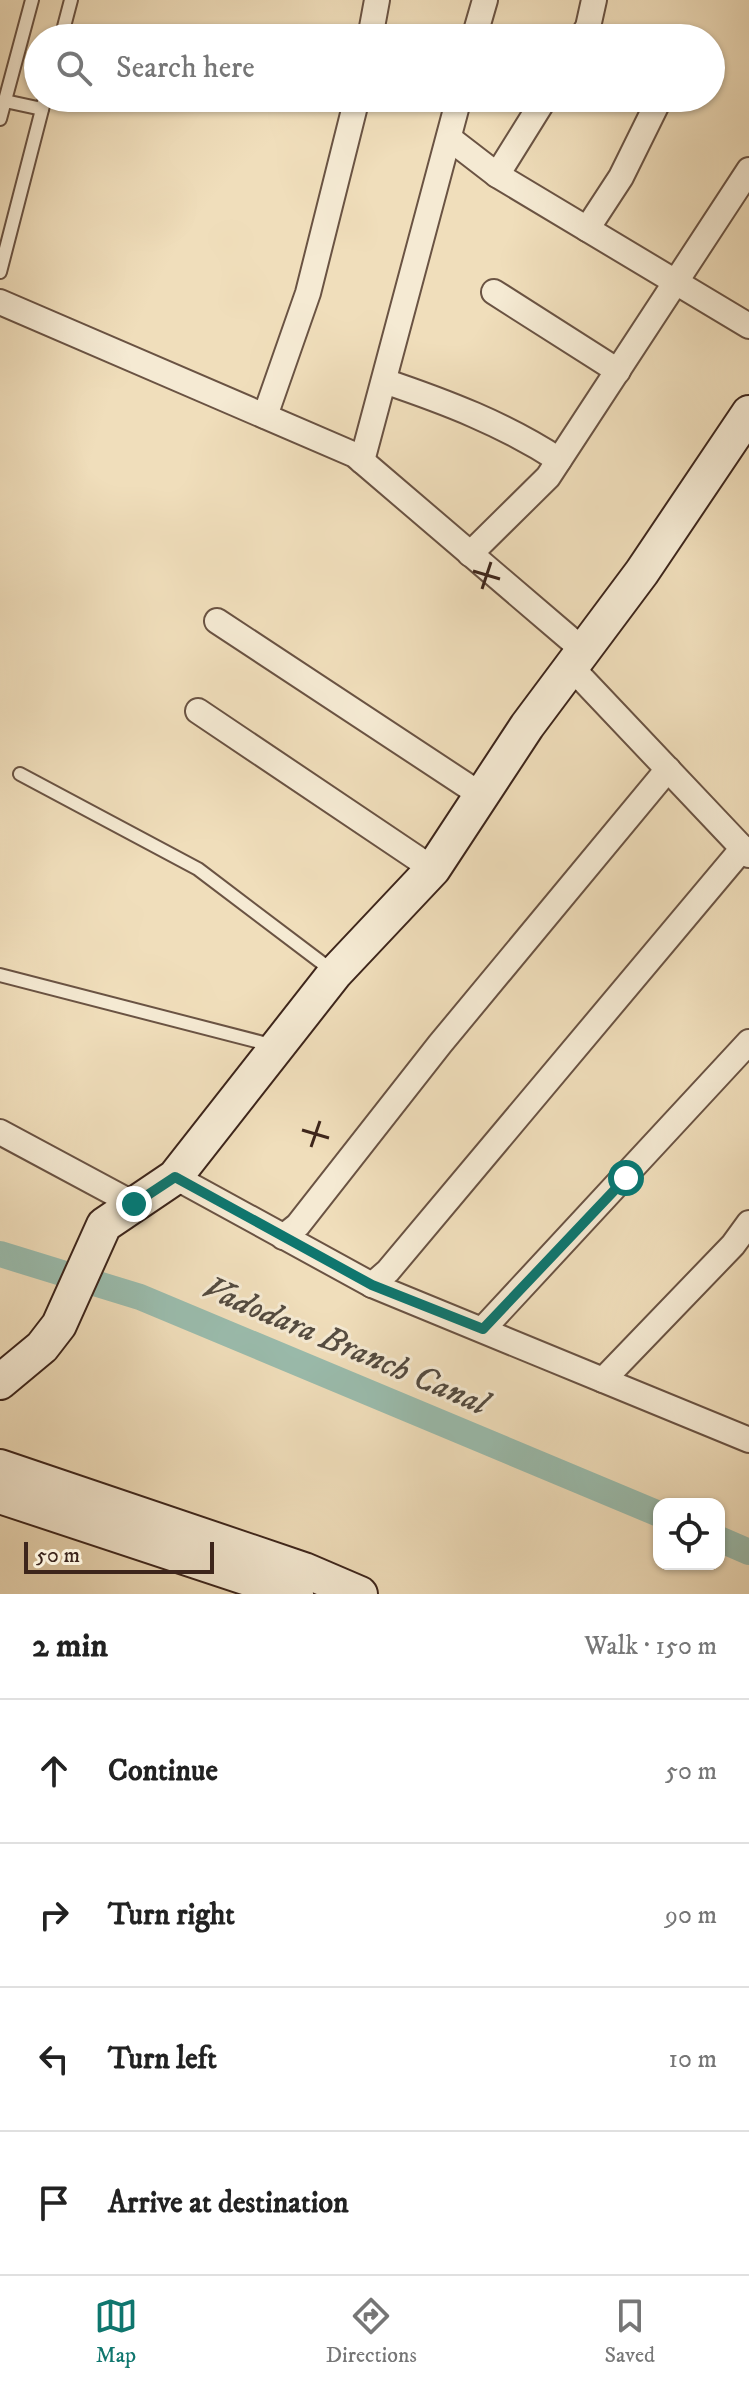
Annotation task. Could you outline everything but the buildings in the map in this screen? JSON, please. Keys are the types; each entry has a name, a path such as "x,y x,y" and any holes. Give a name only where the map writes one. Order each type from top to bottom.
{"street":[{"path":"373,24 377,0"},
{"path":"478,24 485,0"},
{"path":"589,24 594,0"},
{"path":"265,416 308,293 353,112"},
{"path":"362,461 456,112"},
{"path":"497,175 536,112"},
{"path":"587,229 621,177 653,112"},
{"path":"449,138 497,175 749,326"},
{"path":"470,554 548,477 749,170"},
{"path":"494,292 618,371"},
{"path":"0,302 362,461 470,554 577,659 668,769 746,852 388,1271 372,1285"},
{"path":"384,381 465,409 521,436 559,460"},
{"path":"0,1382 42,1347 59,1325 104,1225 175,1177 335,973 433,869 481,795 642,572 749,413"},
{"path":"217,621 481,795"},
{"path":"198,711 433,869"},
{"path":"283,1237 298,1225 440,1044 668,769"},
{"path":"483,1329 749,1042"},
{"path":"0,1132 134,1204"},
{"path":"175,1177 372,1285 749,1440"},
{"path":"603,1380 733,1245 749,1223"},
{"path":"0,1467 304,1570 360,1594"},
{"path":"0,1496 296,1594"}],"lane":[{"path":"26,24 32,0"},
{"path":"65,24 71,0"},
{"path":"0,119 24,30"},
{"path":"5,101 24,102"},
{"path":"0,272 42,112"},
{"path":"20,774 198,869 335,973"},
{"path":"0,975 275,1046"}],"waterway":[{"name":"Vadodara Branch Canal","path":"0,1254 140,1297 653,1511"},
{"name":"Vadodara Branch Canal","path":"725,1542 749,1552"}],"route":[{"path":"134,1204 175,1177 372,1285 483,1329 626,1178"}]}
